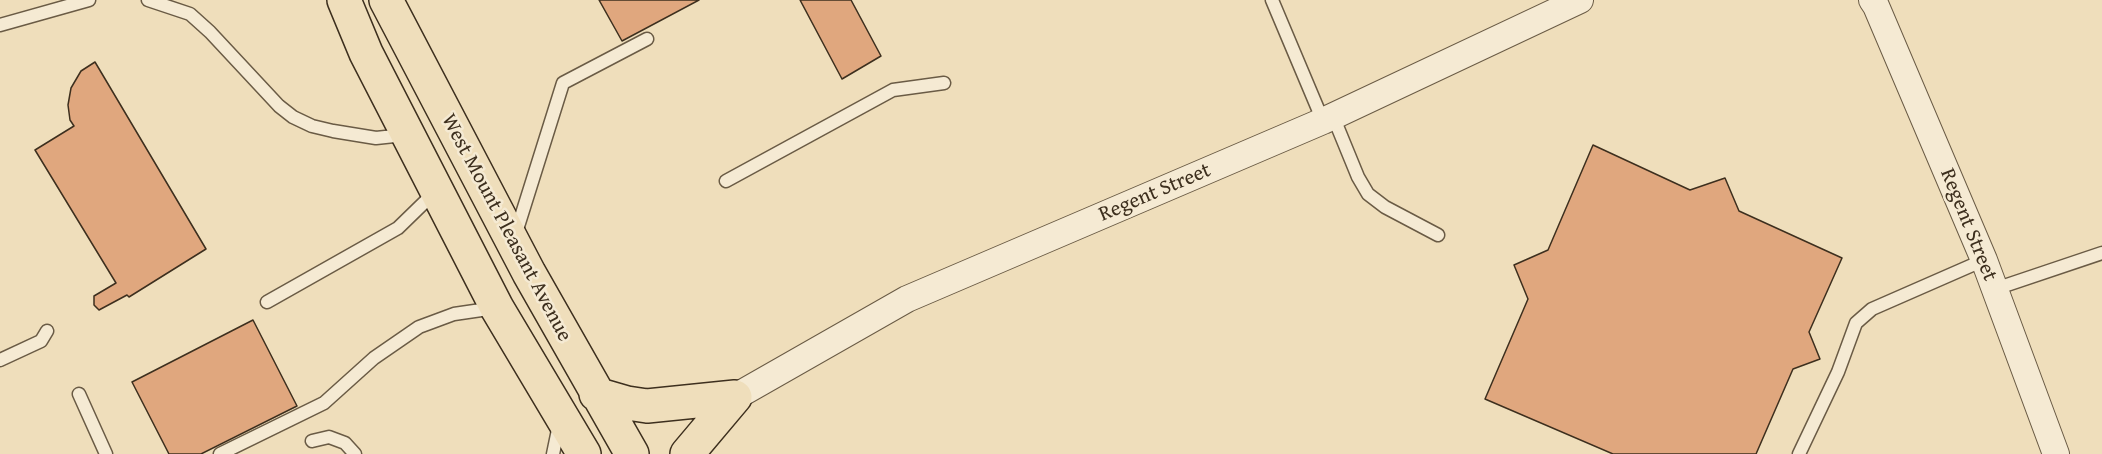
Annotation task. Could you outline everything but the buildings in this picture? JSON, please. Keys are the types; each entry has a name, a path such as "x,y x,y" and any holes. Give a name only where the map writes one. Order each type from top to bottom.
{"main road":[{"name":"West Mount Pleasant Avenue","path":"344,0 366,53 497,308 584,454"},
{"name":"West Mount Pleasant Avenue","path":"386,0 513,243 596,394 632,454"},
{"path":"596,394 647,406 735,397"},
{"path":"687,454 735,397"}],"street":[{"name":"Regent Street","path":"735,397 907,299 1328,119 1580,0"},
{"name":"Regent Street","path":"1872,0 1984,260 2056,454"}],"lane":[{"path":"0,24 89,0"},
{"path":"148,0 190,14 210,32 279,106 293,117 312,126 376,138 408,135"},
{"path":"1272,0 1328,119 1368,194 1385,207 1438,235"},
{"path":"513,243 563,83 646,39"},
{"path":"726,181 893,90 944,83"},
{"path":"267,302 398,228 436,191"},
{"path":"1995,290 2102,253"},
{"path":"1799,454 1838,372 1856,323 1872,309 1984,260"},
{"path":"220,454 324,403 374,358 419,327 454,314 497,308"},
{"path":"0,360 41,341 47,331"},
{"path":"79,394 106,454"},
{"path":"553,454 561,415"},
{"path":"312,441 329,437 345,443 355,454"}]}
